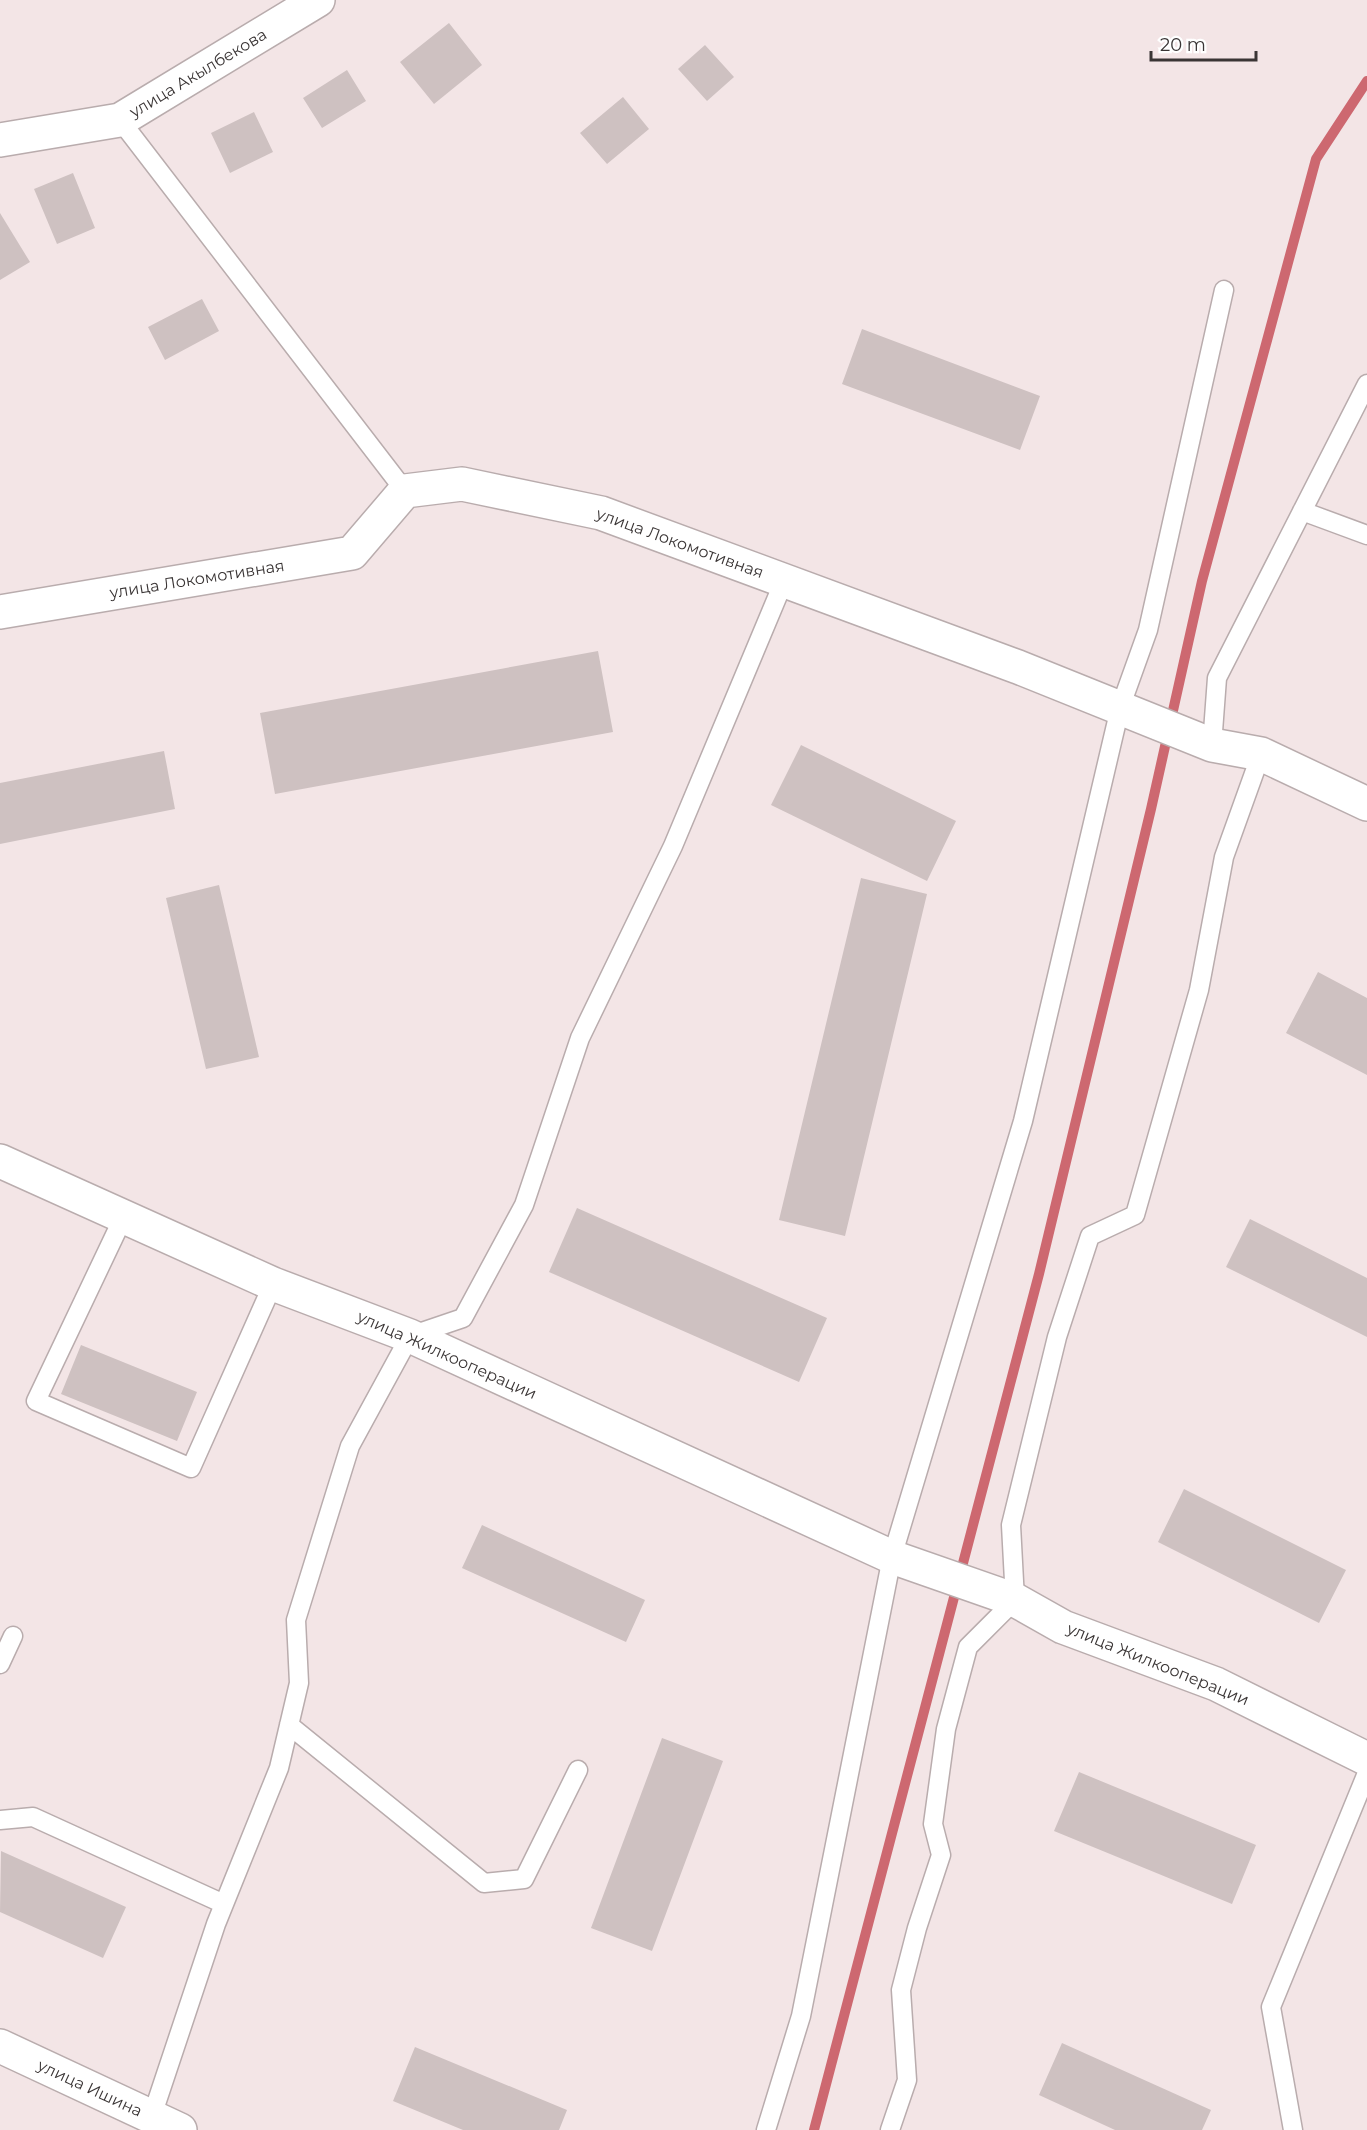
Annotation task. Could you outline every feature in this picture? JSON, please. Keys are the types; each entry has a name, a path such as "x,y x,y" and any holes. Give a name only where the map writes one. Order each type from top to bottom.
{"street":[{"name":"улица Акылбекова","path":"0,140 120,120 318,0"},
{"name":"улица Локомотивная","path":"0,612 352,553 405,491 462,484 601,513 1018,668 1212,745"},
{"path":"1212,745 1261,754 1367,804"},
{"name":"улица Жилкооперации","path":"0,1161 273,1284 410,1336 892,1557 1015,1600 1063,1627 1216,1684 1367,1759"},
{"name":"улица Ишина","path":"0,2046 160,2126"}],"lane":[{"path":"120,120 405,491"},
{"path":"766,2130 801,2016 892,1557 1023,1121 1120,708 1148,630 1224,290"},
{"path":"1212,745 1217,678 1367,384"},
{"path":"1302,511 1367,535"},
{"path":"160,2126 224,1904 279,1768 299,1683 296,1620 350,1446 410,1336 463,1318 524,1205 580,1038 673,846 784,581"},
{"path":"890,2130 907,2080 901,1990 917,1928 941,1855 933,1824 946,1729 968,1647 1015,1600 1011,1525 1057,1337 1090,1236 1135,1215 1199,990 1224,857 1261,754"},
{"path":"123,1218 36,1401 191,1468 273,1284"},
{"path":"0,1664 13,1636"},
{"path":"289,1725 484,1883 524,1879 578,1770"},
{"path":"1293,2130 1271,2007 1367,1773"},
{"path":"0,1820 33,1817 224,1904"}],"building":[{"path":"449,23 482,65 434,104 400,62"},
{"path":"705,45 734,77 707,101 678,69"},
{"path":"347,70 366,101 322,128 303,98"},
{"path":"623,97 649,129 607,164 580,133"},
{"path":"254,112 273,152 230,173 211,133"},
{"path":"73,173 95,228 57,244 34,189"},
{"path":"0,213 30,262 0,280"},
{"path":"202,299 219,331 165,360 148,327"},
{"path":"862,329 1040,396 1020,450 842,384"},
{"path":"598,651 613,732 275,794 260,713"},
{"path":"801,745 956,821 927,881 771,805"},
{"path":"164,751 175,809 0,844 0,783"},
{"path":"861,878 927,894 845,1236 779,1220"},
{"path":"219,885 259,1057 206,1069 166,898"},
{"path":"1318,972 1367,998 1367,1075 1286,1033"},
{"path":"577,1208 827,1318 799,1382 549,1272"},
{"path":"1250,1219 1367,1278 1367,1337 1226,1267"},
{"path":"81,1345 197,1392 177,1441 61,1394"},
{"path":"1184,1489 1346,1570 1319,1623 1158,1542"},
{"path":"482,1525 645,1600 626,1642 462,1568"},
{"path":"662,1738 723,1761 652,1951 591,1928"},
{"path":"1079,1772 1256,1845 1232,1904 1054,1831"},
{"path":"1,1851 126,1907 103,1958 0,1912"},
{"path":"1062,2043 1211,2110 1202,2130 1115,2130 1039,2095"},
{"path":"415,2047 567,2110 559,2130 463,2130 393,2101"}],"waterway":[{"path":"814,2130 1039,1274 1151,809 1202,581 1316,159 1367,81"}]}
